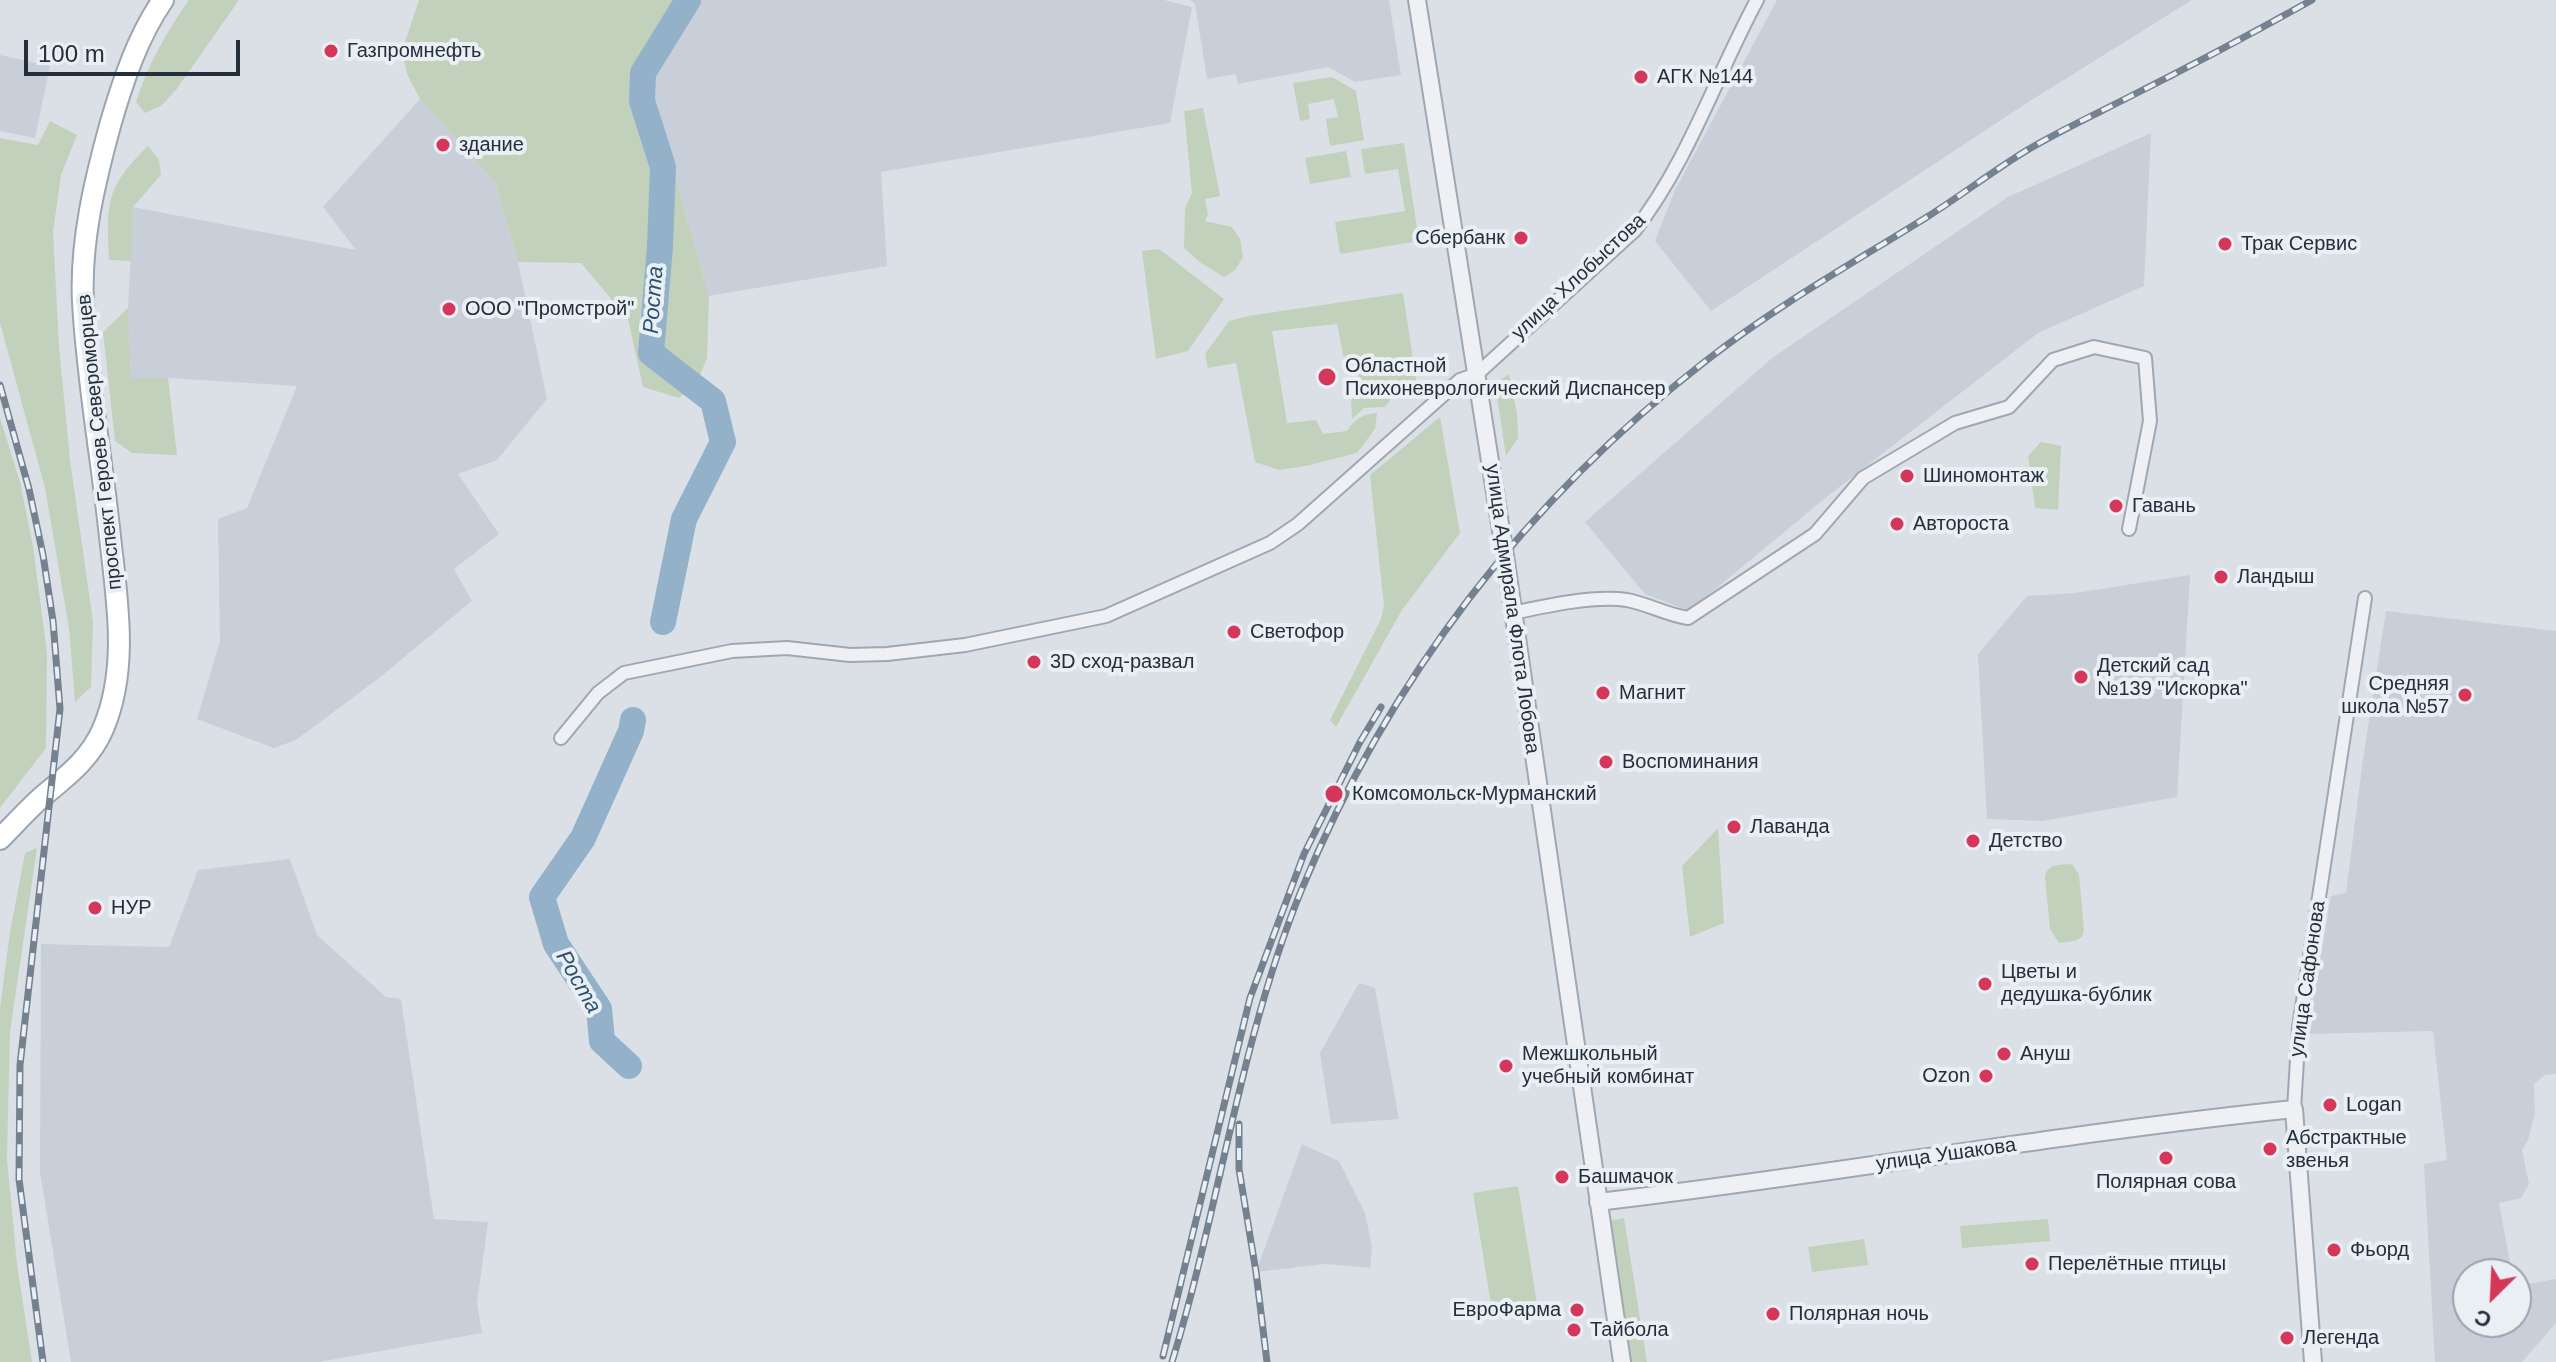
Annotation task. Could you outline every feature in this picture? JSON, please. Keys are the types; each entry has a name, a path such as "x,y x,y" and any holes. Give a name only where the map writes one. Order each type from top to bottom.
{"main road":[{"name":"проспект Героев Североморцев","path":"0,855 3,836 41,798 73,773 94,746 104,727 117,678 119,622 90,379 83,267 101,156 120,90 163,0"}],"street":[{"name":"улица Адмирала Флота Лобова","path":"1417,0 1513,613 1622,1362"},
{"name":"улица Хлобыстова","path":"561,738 598,693 624,673 732,651 787,648 850,655 965,645 1106,616 1270,543 1298,524 1460,380 1477,374 1635,230 1653,207 1757,0"},
{"path":"1513,613 1615,599 1688,618 1815,534 1863,478 1955,423 2009,407 2053,360 2094,347 2145,358 2150,421 2129,529"},
{"name":"улица Сафонова","path":"2313,1362 2294,1109 2299,1027 2365,598"},
{"name":"улица Ушакова","path":"1598,1202 2294,1109"}],"shaded area":[{"path":"694,0 1164,0 1192,7 1170,123 881,172 887,266 709,296 647,77"},
{"path":"1190,0 1389,0 1401,75 1355,82 1328,67 1238,84 1236,74 1207,79 1195,4"},
{"path":"1777,0 2192,0 2030,101 1711,311 1655,241 1675,190"},
{"path":"0,55 50,66 35,138 0,131"},
{"path":"420,99 495,182 518,262 547,399 497,460 458,474 499,534 454,569 472,601 379,678 296,740 274,748 197,719 220,641 218,519 247,508 297,386 131,378 128,308 133,207 356,250 323,207"},
{"path":"2151,133 2144,286 2038,333 1824,499 1689,611 1645,594 1585,522 1772,358 2008,197"},
{"name":"Детский сад №139 \"Искорка\"","path":"2190,575 2177,797 2042,821 1987,819 1978,654 2027,596 2075,593"},
{"path":"2386,611 2556,631 2556,1074 2545,1075 2534,1084 2535,1113 2522,1150 2529,1184 2521,1198 2499,1203 2509,1258 2452,1258 2452,1338 2532,1338 2532,1283 2556,1279 2556,1323 2522,1362 2435,1362 2424,1164 2447,1160 2433,1031 2307,1034 2331,896 2346,893"},
{"path":"290,859 317,935 386,997 401,999 434,1219 488,1222 477,1303 482,1333 319,1362 71,1362 40,1172 41,944 169,947 198,870"},
{"path":"1359,983 1375,988 1399,1119 1331,1124 1320,1053"},
{"path":"1302,1144 1339,1161 1365,1213 1372,1247 1370,1268 1325,1264 1256,1272"}],"green space":[{"path":"189,0 239,0 176,90 161,106 145,113 136,102 146,75 158,49"},
{"path":"419,0 694,0 647,77 709,296 707,358 698,380 679,398 643,387 628,319 581,263 518,262 495,182 420,99 407,74 402,51"},
{"path":"1332,77 1356,91 1364,140 1330,146 1326,119 1338,117 1334,99 1308,104 1310,119 1300,121 1293,83"},
{"path":"1203,108 1220,196 1205,199 1208,214 1205,221 1232,227 1240,239 1243,257 1235,270 1224,277 1184,248 1185,208 1192,193 1184,111"},
{"path":"50,121 77,135 61,175 53,232 59,346 70,460 93,622 91,687 75,702 69,628 45,488 0,323 0,138 38,145"},
{"path":"1404,143 1419,241 1340,254 1335,222 1405,211 1398,169 1365,174 1361,149"},
{"path":"148,146 159,160 161,175 133,207 131,261 109,260 109,210 116,185"},
{"path":"1346,151 1351,177 1310,184 1305,158"},
{"path":"1159,249 1224,299 1188,351 1156,359 1142,251"},
{"path":"1403,293 1418,393 1394,395 1385,407 1364,408 1352,419 1351,402 1359,383 1358,358 1344,359 1337,324 1272,331 1287,423 1316,420 1323,434 1347,431 1359,418 1377,413 1375,429 1357,453 1279,470 1255,462 1236,363 1208,368 1205,354 1229,321"},
{"path":"128,308 131,378 168,378 177,455 132,453 115,441 103,332"},
{"path":"1509,374 1518,438 1506,456 1495,384"},
{"path":"1440,417 1460,533 1402,610 1336,727 1330,720 1381,619 1384,606 1370,475"},
{"path":"0,418 20,482 33,546 47,653 46,748 0,808"},
{"path":"2041,442 2061,446 2058,510 2035,508 2028,456"},
{"path":"1718,828 1724,923 1690,937 1682,866"},
{"path":"37,848 10,1032 7,1159 17,1264 32,1362 0,1362 0,1008 25,853"},
{"path":"2073,865 2079,875 2084,929 2082,937 2075,941 2059,943 2050,929 2045,877 2050,867"},
{"path":"1518,1186 1537,1304 1492,1311 1473,1193"},
{"path":"1624,1218 1647,1362 1629,1362 1607,1221"},
{"path":"2048,1219 2050,1241 1962,1248 1960,1226"},
{"path":"1864,1239 1868,1265 1812,1272 1808,1247"}],"waterway":[{"name":"Роста","path":"663,622 684,519 723,442 713,401 651,353 663,167 642,101 643,73 688,0"},
{"name":"Роста","path":"629,1066 602,1041 599,1009 556,944 542,897 583,838 631,731 633,720"}],"railway":[{"path":"1172,1362 1261,1007 1301,891 1336,813 1420,667 1469,598 1522,533 1641,414 1760,321 2029,149 2312,0"},
{"path":"0,385 29,489 43,555 53,621 60,709 20,1065 19,1179 43,1362"},
{"path":"1163,1356 1250,998 1304,854 1381,707"},
{"path":"1239,1124 1239,1169 1267,1362"}],"place":[{"name":"Газпромнефть","path":"331,51"},
{"name":"АГК №144","path":"1641,77"},
{"name":"здание","path":"443,145"},
{"name":"Сбербанк","path":"1521,238"},
{"name":"Трак Сервис","path":"2225,244"},
{"name":"ООО \"Промстрой\"","path":"449,309"},
{"name":"Областной Психоневрологический Диспансер","path":"1327,377"},
{"name":"Шиномонтаж","path":"1907,476"},
{"name":"Гавань","path":"2116,506"},
{"name":"Автороста","path":"1897,524"},
{"name":"Ландыш","path":"2221,577"},
{"name":"Светофор","path":"1234,632"},
{"name":"3D сход-развал","path":"1034,662"},
{"name":"Детский сад №139 \"Искорка\"","path":"2081,677"},
{"name":"Магнит","path":"1603,693"},
{"name":"Средняя школа №57","path":"2465,695"},
{"name":"Воспоминания","path":"1606,762"},
{"name":"Комсомольск-Мурманский","path":"1334,794"},
{"name":"Лаванда","path":"1734,827"},
{"name":"Детство","path":"1973,841"},
{"name":"НУР","path":"95,908"},
{"name":"Цветы и дедушка-бублик","path":"1985,984"},
{"name":"Ануш","path":"2004,1054"},
{"name":"Межшкольный учебный комбинат","path":"1506,1066"},
{"name":"Ozon","path":"1986,1076"},
{"name":"Logan","path":"2330,1105"},
{"name":"Абстрактные звенья","path":"2270,1149"},
{"name":"Полярная сова","path":"2166,1158"},
{"name":"Башмачок","path":"1562,1177"},
{"name":"Фьорд","path":"2334,1250"},
{"name":"Перелётные птицы","path":"2032,1264"},
{"name":"ЕвроФарма","path":"1577,1310"},
{"name":"Полярная ночь","path":"1773,1314"},
{"name":"Тайбола","path":"1574,1330"},
{"name":"Легенда","path":"2287,1338"}]}
